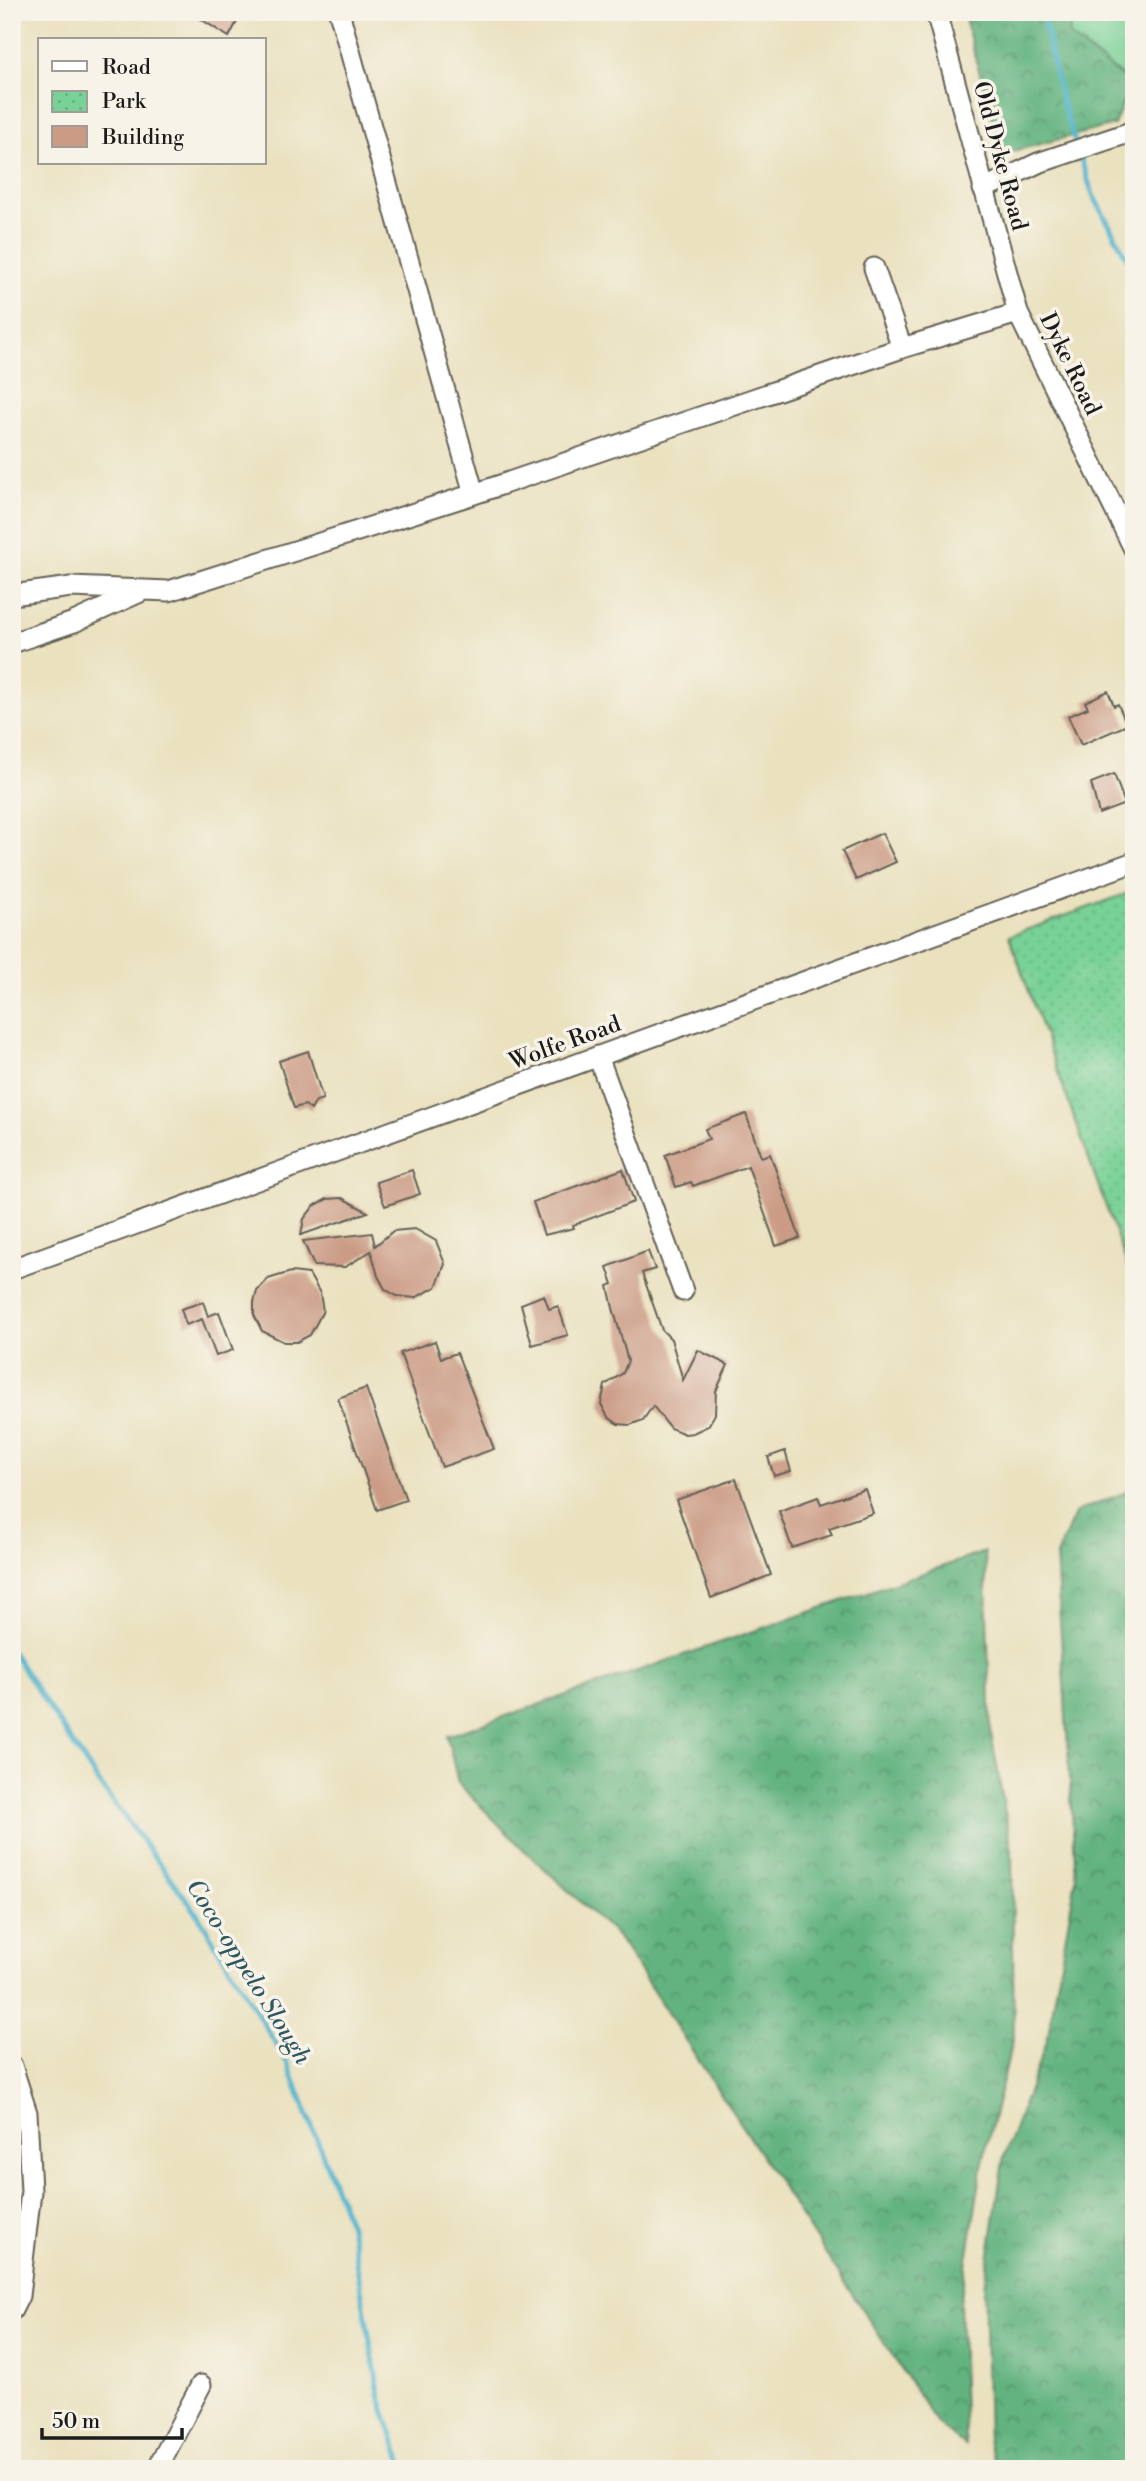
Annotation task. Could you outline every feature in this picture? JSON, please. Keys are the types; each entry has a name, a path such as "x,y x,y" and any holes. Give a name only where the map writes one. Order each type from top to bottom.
{"street":[{"path":"339,12 474,494"},
{"name":"Old Dyke Road","path":"936,12 1018,313"},
{"path":"983,190 1038,163 1134,131"},
{"path":"874,268 902,348"},
{"path":"12,595 71,587 169,591 474,494 902,348 1018,313"},
{"name":"Dyke Road","path":"1018,313 1134,550"},
{"path":"12,643 74,622 145,590"},
{"name":"Wolfe Road","path":"12,1269 1134,862"},
{"path":"598,1056 682,1291"},
{"path":"12,2066 27,2113 31,2191 19,2296 12,2310"},
{"path":"157,2469 201,2385"}],"green space":[{"path":"963,12 1069,12 1070,36 1131,84 1114,125 1002,154"},
{"path":"1069,12 1134,12 1134,85 1070,36"},
{"path":"1134,891 1134,1285 1009,936"},
{"path":"1134,1489 1134,2469 998,2469 988,2442 984,2287 1003,2160 1047,2041 1076,1878 1056,1556 1076,1512"},
{"path":"985,1552 991,1733 1012,1851 1014,2036 984,2156 960,2302 965,2445 938,2425 617,1936 521,1847 458,1783 447,1736"}],"building":[{"path":"190,12 242,12 229,37"},
{"path":"1108,691 1114,706 1118,704 1127,725 1081,745 1068,716 1088,708 1085,702"},
{"path":"1114,774 1125,804 1099,814 1091,783"},
{"path":"882,833 896,862 856,880 842,851"},
{"path":"308,1051 323,1099 316,1101 311,1110 305,1105 294,1108 279,1061"},
{"path":"746,1114 761,1157 770,1154 800,1238 776,1246 748,1166 693,1186 691,1182 676,1187 665,1155 709,1139 705,1129"},
{"path":"623,1169 634,1202 573,1225 574,1228 544,1235 533,1202"},
{"path":"412,1170 420,1194 385,1206 376,1182"},
{"path":"342,1198 368,1212 301,1235 304,1219 314,1206 327,1199"},
{"path":"415,1229 436,1241 445,1264 436,1287 415,1298 397,1296 385,1289 371,1251 345,1267 314,1266 303,1241 372,1233 375,1246 393,1231"},
{"path":"648,1251 655,1269 642,1273 662,1330 671,1339 683,1380 698,1350 728,1365 716,1391 715,1414 708,1426 693,1433 685,1434 670,1428 653,1406 643,1420 630,1425 618,1424 608,1417 601,1404 605,1385 623,1373 628,1361 608,1286 613,1284 607,1267"},
{"path":"291,1272 309,1274 320,1293 323,1311 310,1335 297,1342 284,1342 262,1331 254,1315 254,1302 257,1291 268,1279"},
{"path":"544,1295 549,1309 558,1306 568,1335 532,1345 521,1304"},
{"path":"203,1302 208,1316 219,1312 233,1350 216,1356 202,1319 186,1325 181,1309"},
{"path":"435,1341 441,1358 457,1353 494,1449 442,1467 400,1353"},
{"path":"366,1388 406,1500 377,1510 338,1398"},
{"path":"785,1451 791,1471 774,1476 768,1457"},
{"path":"736,1479 771,1575 711,1598 676,1500"},
{"path":"865,1489 873,1513 829,1528 832,1535 792,1548 779,1511 818,1497 821,1504"}],"waterway":[{"path":"1042,12 1061,99 1076,145"},
{"path":"1079,154 1093,195 1134,271"},
{"name":"Coco-oppelo Slough","path":"12,1652 99,1783 198,1915 288,2064 350,2226 380,2398 404,2469"}]}
